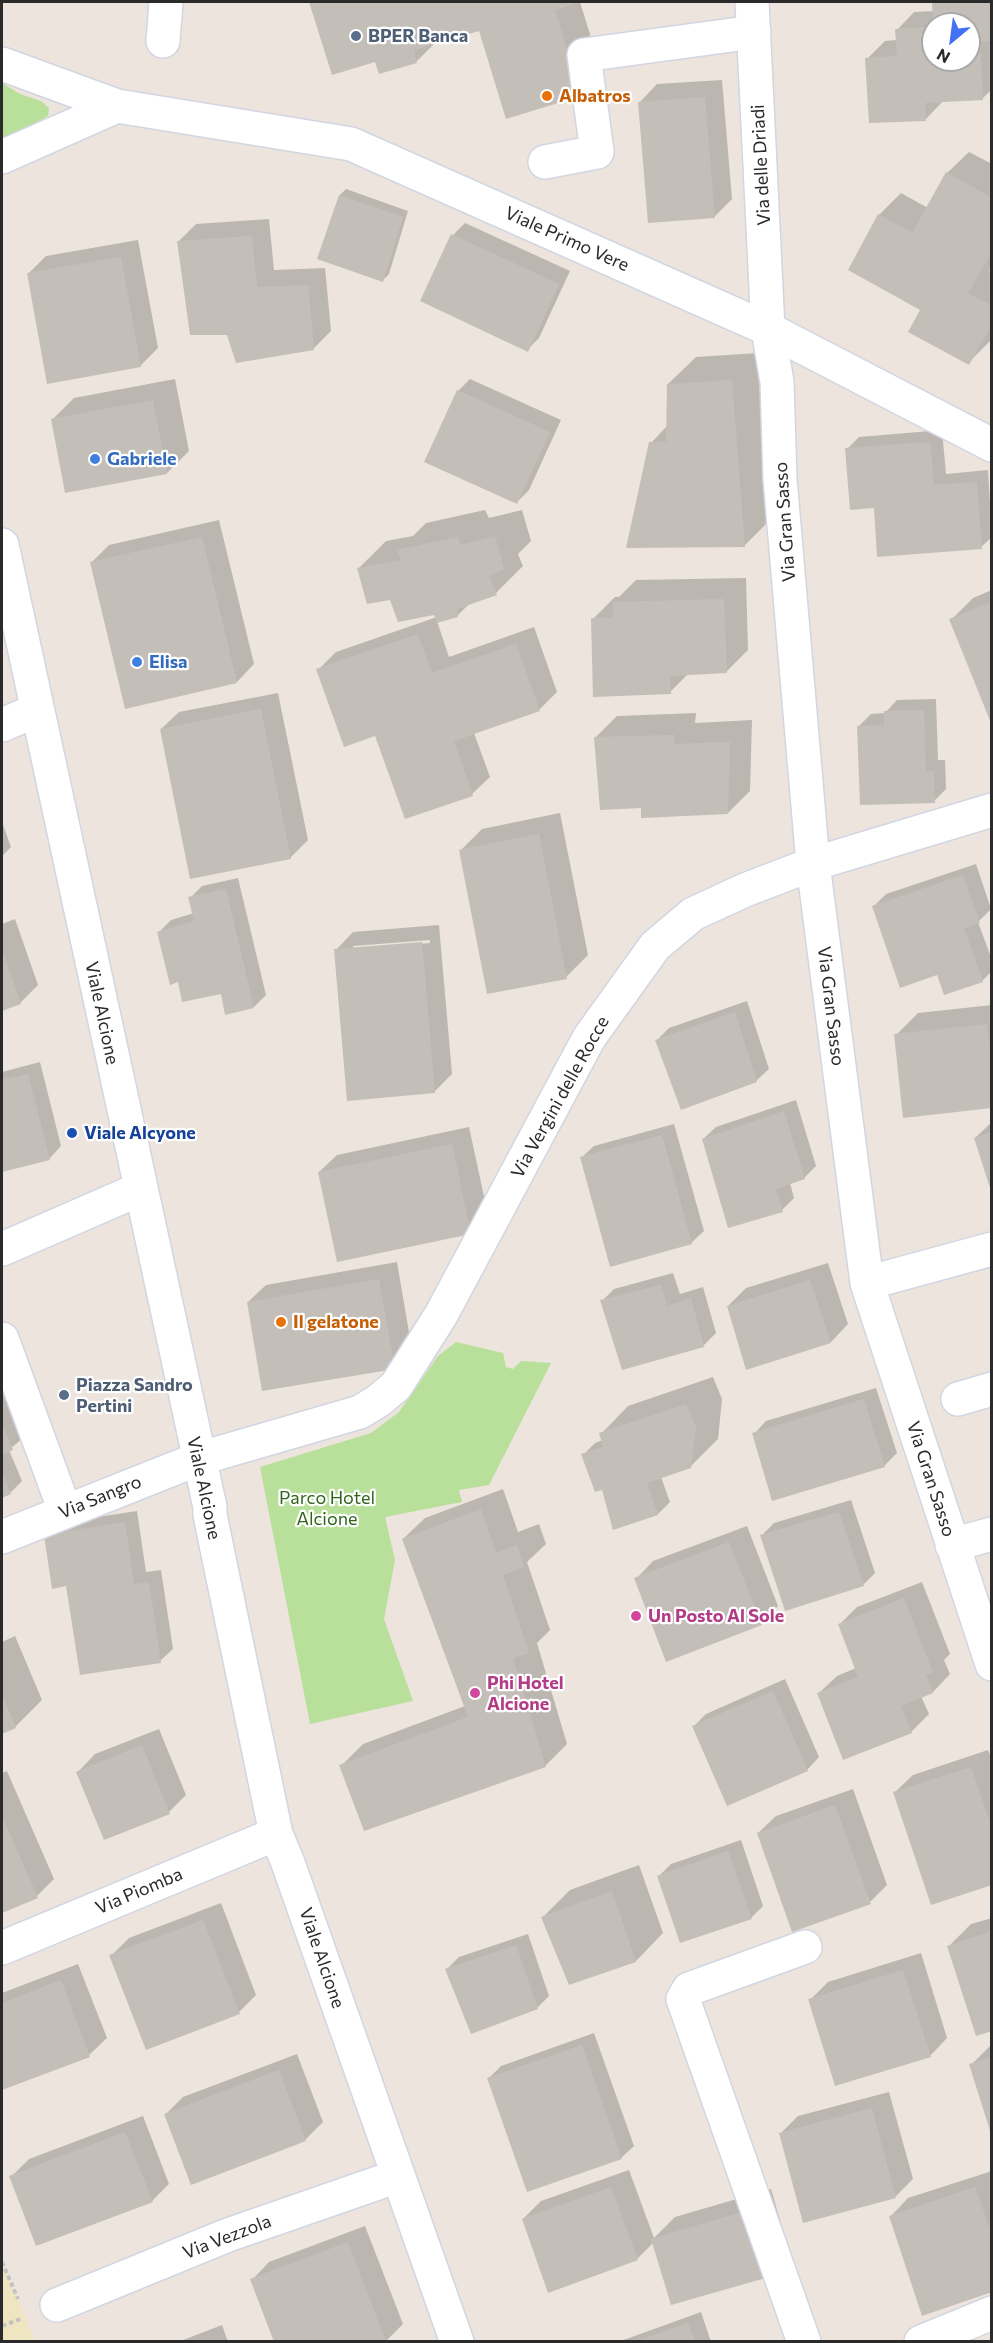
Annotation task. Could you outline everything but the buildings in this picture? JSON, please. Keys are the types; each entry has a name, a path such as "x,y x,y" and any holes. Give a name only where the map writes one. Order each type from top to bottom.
{"street":[{"path":"163,41 163,13 166,2"},
{"path":"545,162 597,152 584,55 753,16"},
{"name":"Via delle Driadi","path":"753,16 768,329"},
{"name":"Viale Primo Vere","path":"2,64 117,106 351,144 768,329 992,446"},
{"path":"2,157 117,106"},
{"name":"Via Gran Sasso","path":"768,329 777,381 780,479 813,864 867,1283 992,1664"},
{"name":"Viale Alcione","path":"2,545 12,651 37,710 276,1834 457,2342"},
{"path":"2,725 37,710"},
{"name":"Via Vergini delle Rocce","path":"198,1459 360,1412 396,1386 441,1315 589,1038 655,946 693,914 745,890 813,864 992,810"},
{"path":"2,1249 140,1189"},
{"path":"867,1283 992,1249"},
{"path":"2,1339 65,1511"},
{"path":"958,1399 992,1389"},
{"name":"Via Sangro","path":"2,1537 198,1459"},
{"path":"952,1545 992,1534"},
{"name":"Via Piomba","path":"2,1948 276,1834"},
{"path":"804,2342 683,1999 689,1989 806,1947"},
{"name":"Via Vezzola","path":"57,2305 228,2235 398,2175"},
{"path":"921,2342 992,2313"}],"path":[{"path":"2,2326 25,2317"}],"green space":[{"path":"2,83 20,94 41,101 49,108 48,116 2,142"},
{"name":"Parco Hotel Alcione","path":"456,1342 503,1353 506,1367 513,1369 521,1361 551,1363 489,1485 459,1490 462,1502 385,1517 395,1560 384,1619 413,1701 310,1724 260,1467 371,1433 399,1412 438,1356"}],"sand":[{"path":"2,2262 25,2317 35,2341 2,2341"}],"place":[{"name":"BPER Banca","path":"356,36"},
{"name":"Albatros","path":"547,96"},
{"name":"Gabriele","path":"95,459"},
{"name":"Elisa","path":"137,662"},
{"name":"Viale Alcyone","path":"72,1133"},
{"name":"Il gelatone","path":"281,1322"},
{"name":"Piazza Sandro Pertini","path":"64,1395"},
{"name":"Un Posto Al Sole","path":"636,1616"},
{"name":"Phi Hotel Alcione","path":"475,1693"}]}
